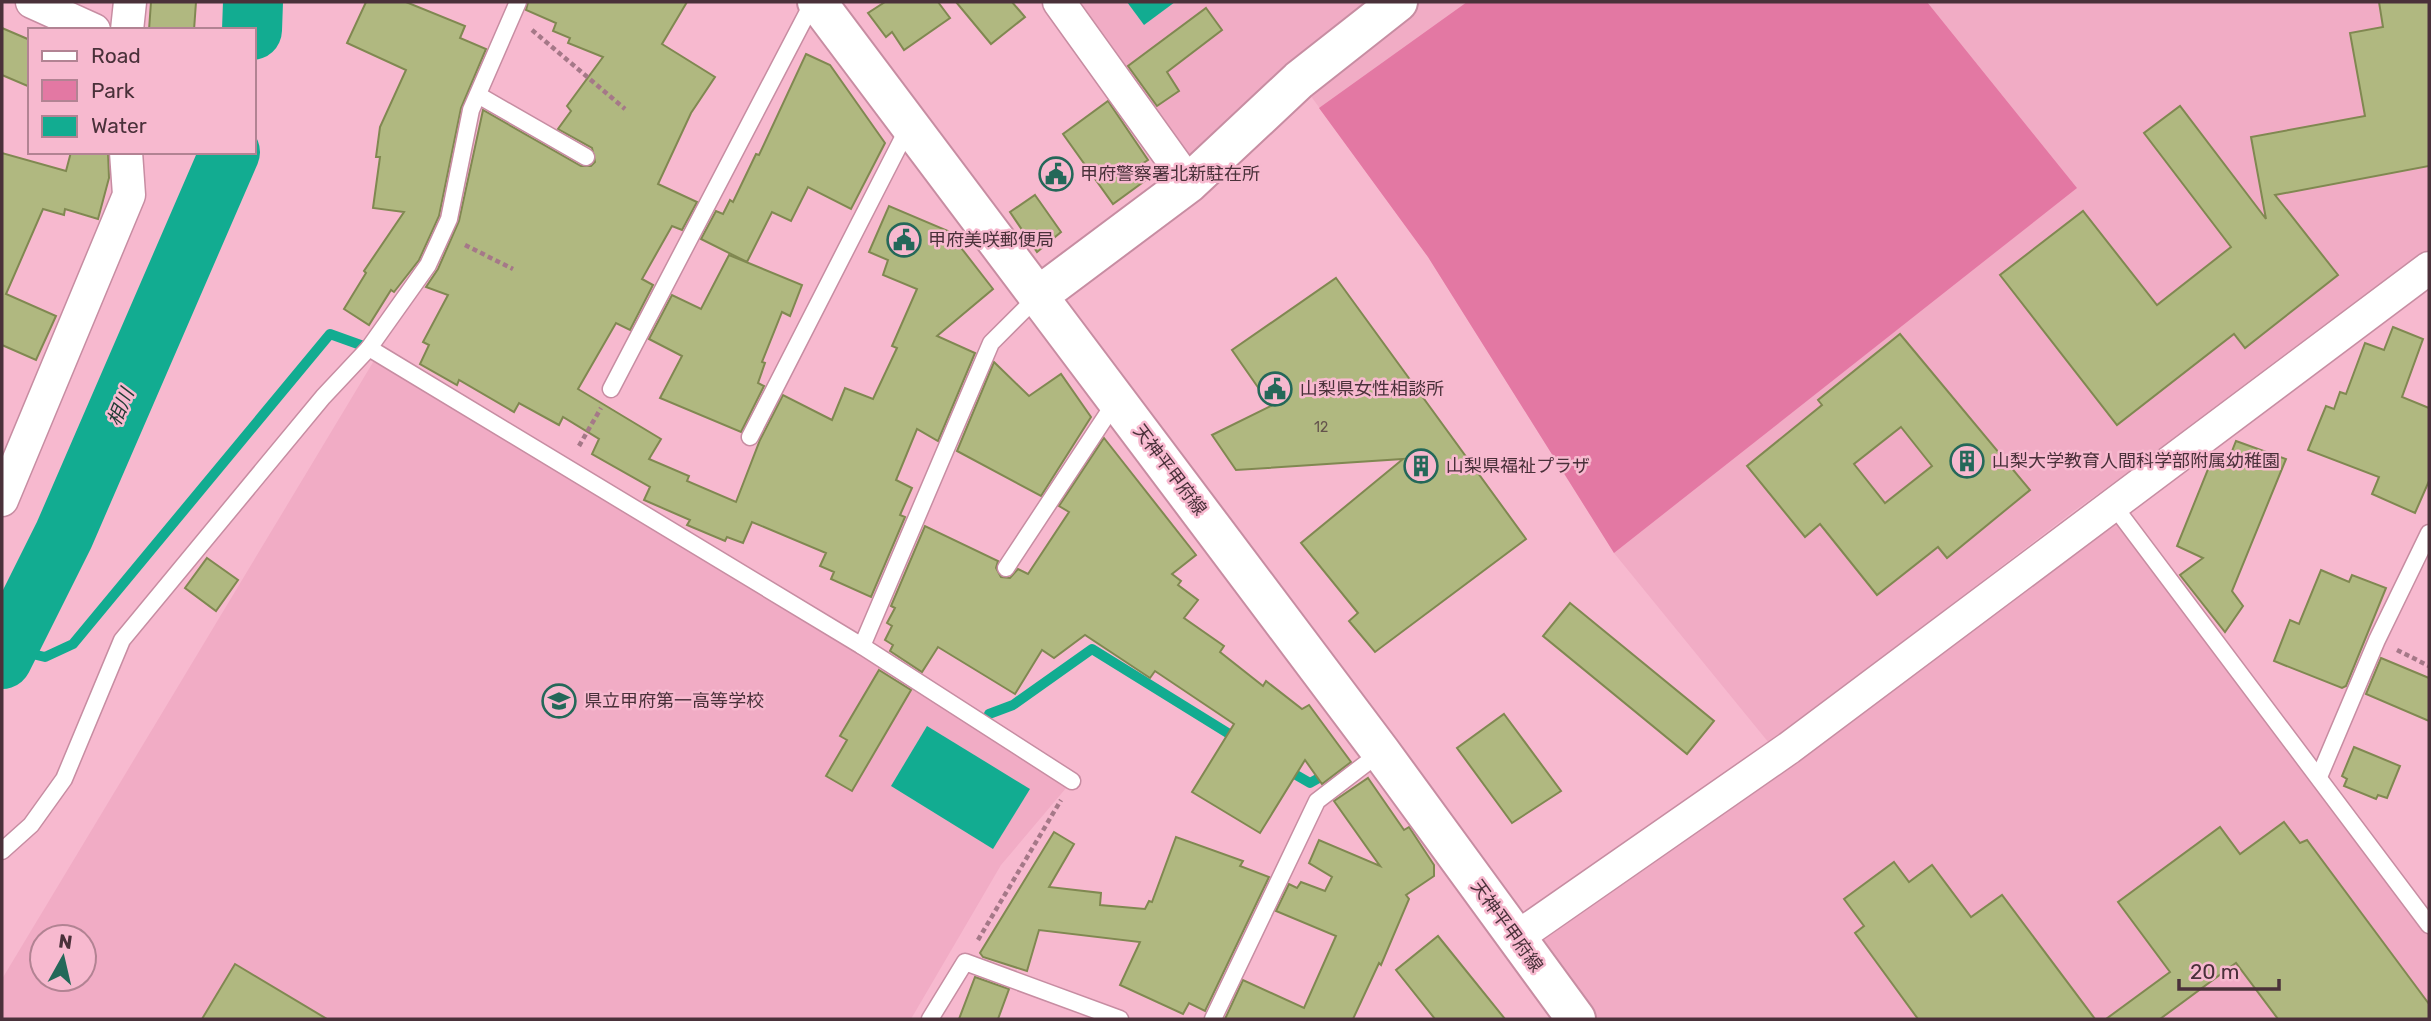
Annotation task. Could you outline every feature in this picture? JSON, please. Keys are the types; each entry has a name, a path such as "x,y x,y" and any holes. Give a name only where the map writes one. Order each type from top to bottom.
{"main road":[{"name":"天神平甲府線","path":"815,2 1381,752 1576,1019"},
{"path":"1038,296 1189,183 1299,80 1398,2"}],"street":[{"path":"33,2 90,28"},
{"path":"127,28 130,2"},
{"path":"1059,2 1189,183"},
{"path":"2,500 129,195 127,154"},
{"path":"1516,938 1789,748 2428,271"}],"lane":[{"path":"611,389 815,2"},
{"path":"2,851 31,825 64,779 122,640 323,397 369,348 428,265 449,219 471,110 515,8"},
{"path":"478,95 586,157"},
{"path":"750,437 910,125"},
{"path":"862,646 991,343 1038,296"},
{"path":"369,348 862,646 1072,781"},
{"path":"1006,568 1116,400"},
{"path":"2115,506 2429,925"},
{"path":"2319,776 2377,640 2429,533"},
{"path":"1213,1019 1318,801 1381,752"},
{"path":"930,1019 965,962 1120,1019"}],"path":[{"path":"515,8 625,109"},
{"path":"442,233 513,269"},
{"path":"567,468 611,389"},
{"path":"2377,640 2429,666"},
{"path":"965,962 1072,781"}],"shaded area":[{"path":"1059,2 2429,2 2429,257 2074,511 1786,731 2114,506 2429,925 2429,1019 1576,1019 1516,938 1769,743 1614,553 1428,257 1305,88 1189,183"},
{"name":"県立甲府第一高等学校","path":"378,354 1072,781 1001,865 911,1019 2,1019 2,979 28,936 28,993 98,993 98,923 36,923"}],"green space":[{"path":"1467,2 1927,2 2077,188 1614,553 1428,257 1319,108"}],"water":[{"path":"1127,2 1175,2 1144,25"},
{"path":"927,726 1030,789 993,849 891,786"}],"building":[{"path":"151,2 196,2 194,28 149,28"},
{"path":"366,2 406,2 465,26 460,38 486,49 461,108 439,216 419,260 394,292 391,290 369,325 344,309 366,273 364,271 404,212 373,208 380,157 376,157 380,127 406,70 347,43"},
{"path":"528,2 687,2 662,44 715,77 691,113 658,184 697,202 682,230 672,226 642,279 653,285 630,330 616,323 578,389 661,439 649,459 689,476 687,481 736,502 760,440 783,395 832,420 845,388 873,399 897,348 892,346 917,289 883,275 888,260 869,252 889,206 948,231 993,289 937,336 975,353 938,441 917,429 896,480 912,488 900,515 905,517 871,597 831,579 834,572 820,566 826,553 752,522 743,543 727,537 725,541 687,525 690,520 644,500 650,487 592,454 599,439 563,417 559,425 519,403 514,412 459,380 457,385 420,364 429,345 423,342 448,295 426,287 438,269 459,221 483,110 581,166 591,166 595,162 592,148 558,129 571,111 567,106 603,57 568,43 570,38 553,31 556,23 526,10"},
{"path":"885,2 938,2 950,18 904,50 892,32 886,37 868,13"},
{"path":"956,2 1012,2 1025,17 991,44"},
{"path":"2379,2 2429,2 2429,166 2275,195 2338,275 2245,348 2234,334 2117,425 2000,275 2083,211 2157,305 2231,247 2144,133 2180,106 2266,219 2251,137 2365,116 2350,33 2383,27"},
{"path":"1206,8 1222,30 1167,72 1179,91 1157,106 1128,66"},
{"path":"2,28 28,39 28,86 2,75"},
{"path":"806,54 830,65 885,143 851,209 808,187 791,221 772,212 747,262 701,239 716,211 723,214 730,200 733,202 756,154 759,155"},
{"path":"1108,101 1148,160 1137,167 1146,180 1113,204 1063,134"},
{"path":"2,153 66,171 70,154 108,154 109,178 98,219 65,209 64,215 43,209 6,294 56,316 36,360 2,345"},
{"path":"1035,195 1061,232 1037,252 1010,212"},
{"path":"729,255 802,285 790,316 782,312 762,362 765,363 758,383 764,386 741,432 660,398 682,356 649,339 672,295 701,309"},
{"name":"山梨県福祉プラザ","path":"1336,278 1526,539 1375,652 1349,621 1358,613 1301,543 1403,459 1236,470 1212,435 1271,406 1232,350"},
{"path":"2393,327 2423,339 2402,397 2429,408 2429,481 2415,513 2372,494 2379,477 2308,450 2326,406 2334,409 2340,392 2346,394 2365,343 2384,350"},
{"name":"山梨大学教育人間科学部附属幼稚園","path":"1900,334 2030,490 1947,558 1938,547 1877,595 1820,524 1805,537 1747,466 1822,405 1818,400","holes":["1901,427 1932,466 1885,503 1854,464"]},
{"path":"994,362 1029,396 1061,374 1091,417 1041,496 957,451"},
{"path":"1104,438 1196,555 1172,574 1181,581 1178,585 1198,600 1184,618 1224,646 1220,652 1263,686 1266,681 1302,709 1309,705 1351,762 1322,784 1305,760 1260,833 1192,792 1234,724 1155,671 1150,678 1085,635 1054,658 1042,650 1015,694 938,647 922,672 890,651 893,645 885,640 892,626 887,623 895,608 891,606 925,526 998,561 996,568 1001,577 1010,578 1018,569 1028,574 1069,512 1059,506"},
{"path":"2236,441 2286,459 2232,591 2243,606 2225,632 2180,575 2203,558 2177,546 2213,457 2219,460 2222,453 2230,456"},
{"path":"207,558 238,580 216,611 185,588"},
{"path":"2321,570 2349,582 2352,575 2386,588 2346,686 2342,688 2274,661 2290,620 2299,624"},
{"path":"1570,603 1714,721 1687,754 1543,636"},
{"path":"2381,658 2429,678 2429,721 2366,694"},
{"path":"879,670 911,690 852,791 826,776 847,740 840,736"},
{"path":"1504,714 1561,791 1512,823 1457,748"},
{"path":"2354,747 2400,766 2387,798 2378,795 2376,799 2344,786 2347,779 2342,776"},
{"path":"1368,778 1404,830 1409,827 1434,865 1434,876 1406,895 1409,899 1381,965 1379,963 1353,1019 1225,1019 1243,980 1304,1008 1336,936 1276,911 1289,884 1297,888 1301,882 1325,891 1332,877 1309,863 1319,840 1380,866 1334,801"},
{"path":"2284,822 2300,843 2307,840 2429,1004 2429,1019 2278,1019 2236,963 2160,1019 2106,1019 2170,972 2118,902 2220,827 2240,854"},
{"path":"1054,832 1074,844 1049,887 1101,893 1100,905 1145,909 1149,901 1152,902 1176,837 1243,861 1240,866 1269,877 1205,1011 1189,1003 1183,1014 1120,985 1140,942 1039,930 1027,971 983,957 980,953"},
{"path":"1894,862 1909,882 1932,865 1971,917 2002,895 2095,1019 1918,1019 1855,933 1864,926 1844,899"},
{"path":"1438,936 1505,1019 1435,1019 1396,970"},
{"path":"235,964 327,1019 202,1019"},
{"path":"975,977 1009,989 998,1019 959,1019"}],"waterway":[{"name":"相川","path":"252,28 253,2"},
{"name":"相川","path":"2,659 64,535 229,154"},
{"path":"7,648 45,657 73,644 330,334 369,348"},
{"path":"989,714 1013,705 1092,649 1239,740"},
{"path":"1284,768 1310,783 1326,774"}],"place":[{"name":"甲府警察署北新駐在所","path":"1056,174"},
{"name":"甲府美咲郵便局","path":"904,240"},
{"name":"山梨県女性相談所","path":"1275,389"},
{"name":"山梨大学教育人間科学部附属幼稚園","path":"1967,461"},
{"name":"山梨県福祉プラザ","path":"1421,466"},
{"name":"県立甲府第一高等学校","path":"559,701"}]}
